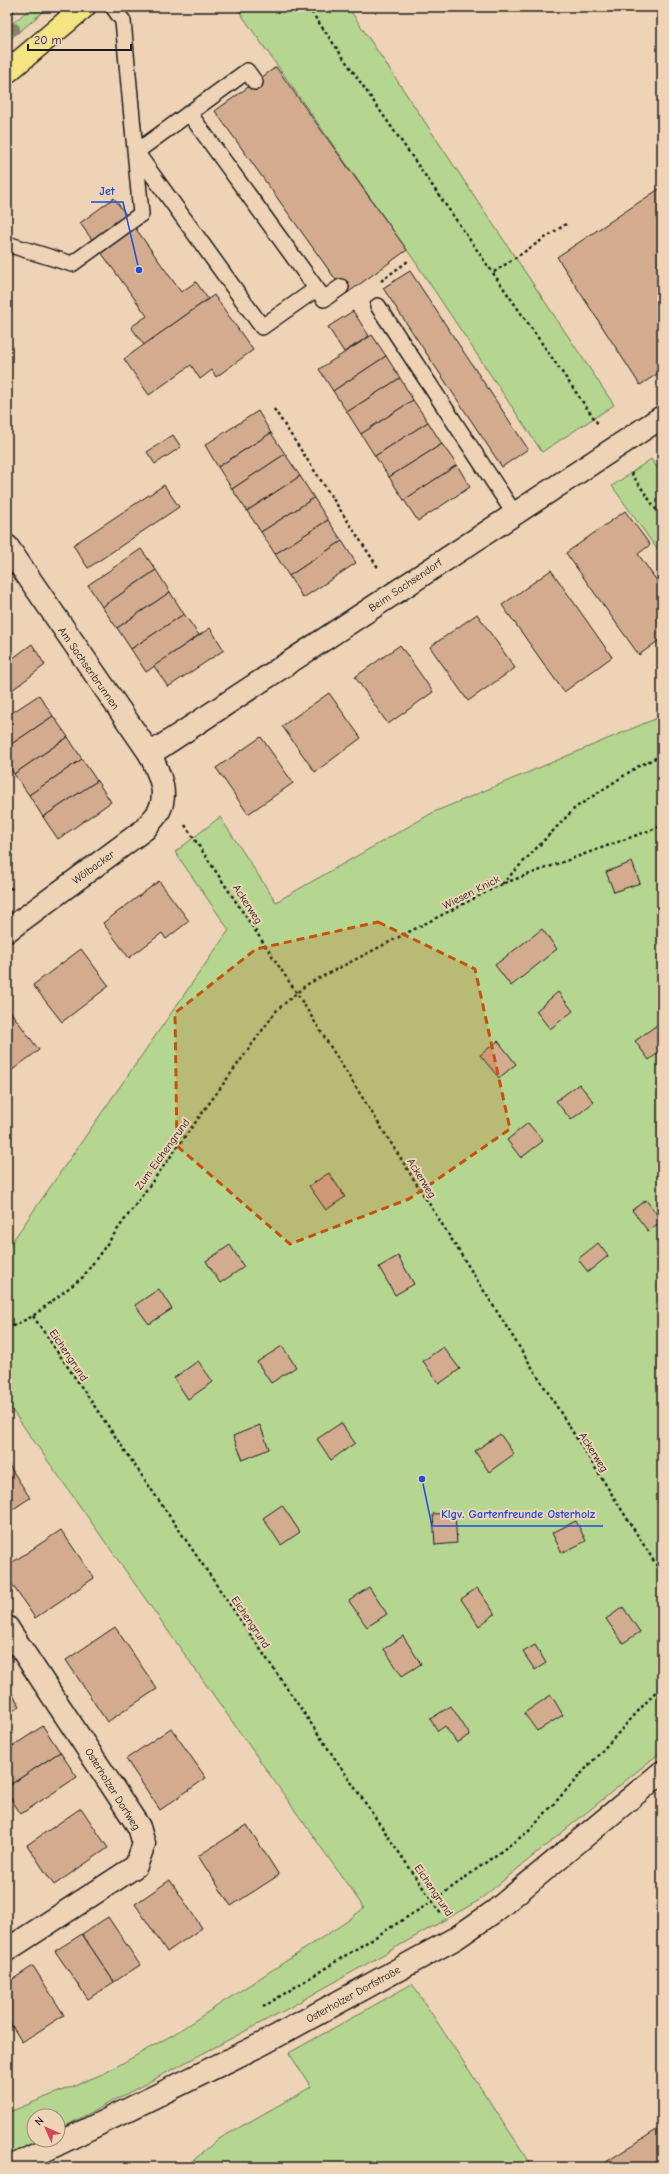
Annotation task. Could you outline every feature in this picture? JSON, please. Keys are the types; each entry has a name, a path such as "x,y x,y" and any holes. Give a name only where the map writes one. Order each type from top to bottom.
{"main road":[{"path":"7,72 84,7"}],"street":[{"name":"Beim Sachsendorf","path":"150,754 662,417"},
{"name":"Am Sachsenbrunnen","path":"7,546 150,754 160,774 163,793"},
{"name":"Wölbacker","path":"7,931 145,829 159,811 163,793"},
{"name":"Osterholzer Dorfweg","path":"7,1627 139,1828 144,1844 136,1866 7,1950"},
{"name":"Osterholzer Dorfstraße","path":"11,2167 262,2044 456,1938 495,1911 662,1772"}],"lane":[{"path":"7,244 72,264 141,214 123,21 113,7"},
{"path":"136,152 247,72 255,82"},
{"path":"189,113 324,299 341,287"},
{"path":"136,152 262,327 316,289"},
{"path":"378,306 514,513"}],"path":[{"path":"7,17 19,7"},
{"path":"308,7 616,448 662,518"},
{"path":"494,272 566,224"},
{"path":"274,409 394,592"},
{"path":"502,884 575,808 637,767 662,756"},
{"name":"Ackerweg","path":"163,793 296,992 662,1574"},
{"name":"Wiesen Knick","path":"296,992 306,985 502,884 662,826"},
{"name":"Zum Eichengrund","path":"7,1329 33,1316 83,1277 277,1010 296,992"},
{"name":"Eichengrund","path":"33,1316 433,1901 456,1938"},
{"path":"257,2011 433,1901 529,1831 662,1685"}],"highlighted area":[{"path":"378,922 475,969 510,1129 409,1199 290,1244 177,1146 175,1013 256,949"}],"green space":[{"path":"32,7 49,7 7,42 7,28"},
{"path":"236,7 348,7 614,405 542,452 414,260"},
{"path":"651,459 662,475 662,556 612,486"},
{"path":"662,716 662,1751 478,1901 287,2009 66,2126 66,2108 26,2108 26,2146 7,2156 7,2113 105,2073 174,2034 346,1922 364,1908 7,1403 7,1249 229,930 175,852 220,817 276,902 434,812"},
{"path":"412,1984 533,2167 186,2167 217,2140 311,2087 289,2053"}],"building":[{"path":"276,67 407,250 346,294 215,111"},
{"path":"662,187 662,371 640,385 557,257"},
{"path":"114,198 181,292 196,282 208,299 144,345 131,327 147,316 80,223"},
{"path":"410,271 528,449 502,467 383,288"},
{"path":"214,295 253,350 216,377 212,370 200,379 191,365 149,395 124,359"},
{"path":"353,311 369,336 344,352 328,327"},
{"path":"372,335 386,356 333,391 319,369"},
{"path":"386,356 400,378 347,412 333,391"},
{"path":"400,378 413,400 361,434 347,412"},
{"path":"413,400 428,422 375,456 361,434"},
{"path":"258,411 271,433 218,467 205,445"},
{"path":"428,422 442,444 389,477 375,456"},
{"path":"271,433 285,454 232,489 218,467"},
{"path":"173,435 181,447 155,464 147,452"},
{"path":"442,444 457,465 404,500 389,477"},
{"path":"285,454 300,476 247,511 232,489"},
{"path":"457,465 470,487 418,521 404,500"},
{"path":"300,476 314,498 261,532 247,511"},
{"path":"164,485 179,507 88,568 73,545"},
{"path":"314,498 328,520 275,554 261,532"},
{"path":"625,511 650,545 638,554 662,588 662,638 639,655 566,553"},
{"path":"328,520 342,541 289,576 275,554"},
{"path":"342,541 356,563 303,598 289,576"},
{"path":"141,549 156,570 102,607 88,585"},
{"path":"156,570 170,592 117,628 102,607"},
{"path":"551,570 612,657 564,692 502,605"},
{"path":"170,592 184,614 131,649 117,628"},
{"path":"184,614 199,635 146,672 131,649"},
{"path":"477,614 515,668 468,701 430,647"},
{"path":"210,628 224,650 168,687 154,666"},
{"path":"32,644 45,665 7,694 7,658 9,661"},
{"path":"400,645 433,692 388,724 355,677"},
{"path":"329,693 361,738 315,772 282,726"},
{"path":"39,695 53,716 7,747 7,716"},
{"path":"53,716 68,737 14,774 7,763 7,747"},
{"path":"68,737 82,759 29,795 14,774"},
{"path":"261,737 293,783 248,814 216,768"},
{"path":"82,759 97,781 43,817 29,795"},
{"path":"97,781 111,802 58,839 43,817"},
{"path":"632,862 640,883 614,892 606,872"},
{"path":"159,881 189,921 166,939 162,933 129,958 103,923"},
{"path":"542,929 557,949 511,986 495,965"},
{"path":"81,949 109,986 62,1022 33,985"},
{"path":"558,992 573,1011 550,1029 536,1011"},
{"path":"7,1007 39,1050 11,1071 7,1065"},
{"path":"657,1025 662,1032 662,1050 649,1060 635,1041"},
{"path":"498,1041 516,1064 499,1078 480,1055"},
{"path":"7,1065 11,1071 7,1074"},
{"path":"579,1084 594,1102 571,1120 556,1101"},
{"path":"528,1123 543,1141 521,1158 507,1140"},
{"path":"329,1173 345,1197 326,1210 309,1186"},
{"path":"646,1200 662,1221 648,1231 632,1210"},
{"path":"598,1243 608,1256 588,1272 578,1259"},
{"path":"230,1245 244,1267 220,1283 206,1261"},
{"path":"398,1256 414,1284 395,1295 379,1267"},
{"path":"159,1289 172,1309 149,1324 135,1305"},
{"path":"282,1346 296,1367 271,1383 257,1362"},
{"path":"443,1347 460,1369 439,1384 423,1361"},
{"path":"198,1361 213,1382 188,1399 174,1378"},
{"path":"341,1423 355,1443 331,1460 317,1439"},
{"path":"260,1425 269,1449 243,1460 233,1436"},
{"path":"500,1434 514,1454 489,1472 475,1451"},
{"path":"7,1462 30,1498 7,1513"},
{"path":"282,1505 300,1532 281,1545 263,1518"},
{"path":"455,1513 457,1543 435,1545 433,1514"},
{"path":"576,1521 586,1541 562,1553 552,1533"},
{"path":"61,1530 94,1578 35,1618 7,1577 7,1566"},
{"path":"369,1587 387,1614 367,1627 349,1601"},
{"path":"477,1588 495,1614 479,1626 461,1599"},
{"path":"623,1607 640,1632 623,1643 606,1619"},
{"path":"115,1627 157,1689 107,1722 66,1660"},
{"path":"403,1636 421,1664 402,1676 384,1649"},
{"path":"535,1645 546,1663 535,1670 523,1652"},
{"path":"7,1686 20,1706 7,1715"},
{"path":"551,1695 563,1715 537,1731 524,1713"},
{"path":"451,1706 470,1735 457,1743 445,1726 438,1731 430,1719"},
{"path":"43,1726 60,1752 7,1787 7,1750"},
{"path":"171,1728 206,1778 160,1810 126,1759"},
{"path":"60,1752 77,1777 21,1814 7,1793 7,1787"},
{"path":"81,1808 108,1848 54,1885 27,1845"},
{"path":"247,1825 279,1875 231,1906 198,1856"},
{"path":"170,1880 202,1928 167,1952 135,1904"},
{"path":"108,1917 140,1965 114,1982 82,1934"},
{"path":"82,1934 114,1982 88,1999 55,1951"},
{"path":"33,1966 64,2015 22,2042 7,2018 7,1983"},
{"path":"658,2129 662,2135 662,2167 605,2167 603,2164"}],"place":[{"name":"Jet","path":"139,270"},
{"name":"Klgv. Gartenfreunde Osterholz","path":"422,1479"}]}
